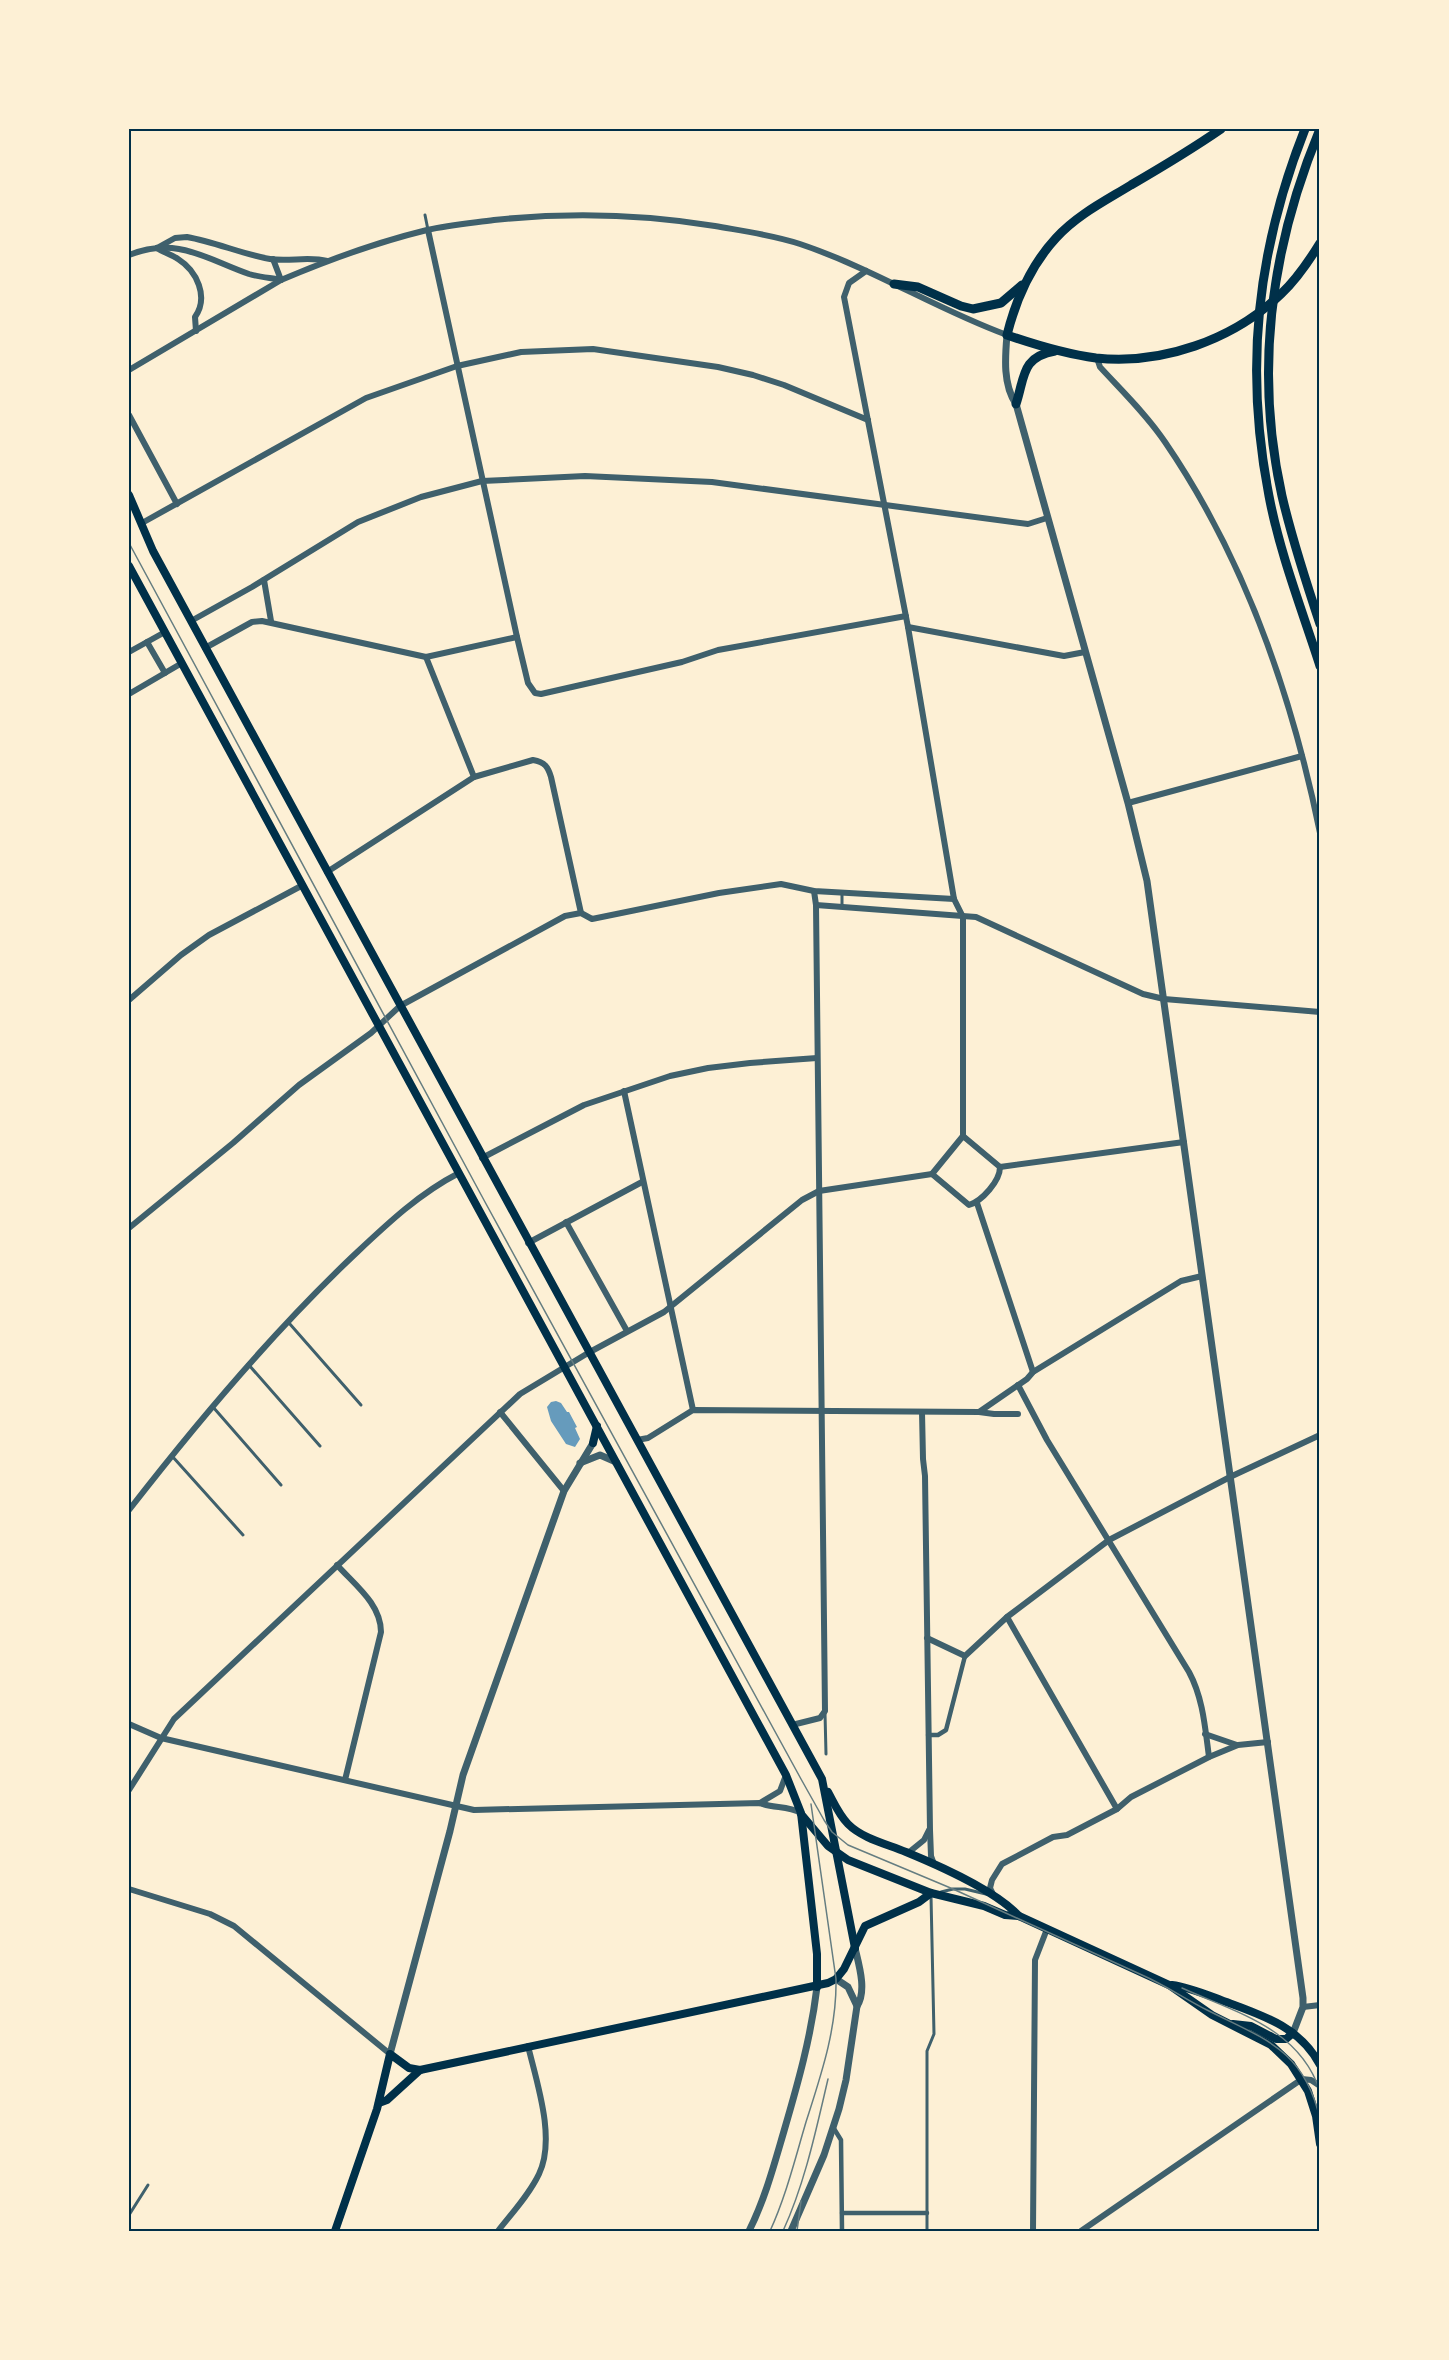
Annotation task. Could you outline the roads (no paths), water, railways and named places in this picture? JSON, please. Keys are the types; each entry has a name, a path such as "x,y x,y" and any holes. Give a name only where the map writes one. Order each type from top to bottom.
{"highway":[{"path":"1221,129 1194,148 1092,209 1057,237 1040,258 1024,284 1007,335 1055,351 1097,358 1122,359 1158,356 1190,348 1219,336 1250,318 1281,294 1305,267 1320,243"},
{"path":"1305,129 1281,197 1268,249 1259,296 1255,344 1257,415 1267,488 1320,666"},
{"path":"1320,129 1293,203 1280,251 1272,297 1269,343 1269,392 1273,444 1282,496 1320,624"},
{"path":"894,284 918,287 973,309 1001,303 1024,284"},
{"path":"1016,404 1020,382 1028,364 1041,354 1055,351"}],"main road":[{"path":"129,495 153,551 205,648 837,1810 847,1823 865,1835 936,1865 994,1896 1010,1906 1019,1916"},
{"path":"129,566 459,1173 569,1364 597,1426 786,1775 801,1813 818,1954 817,1987"},
{"path":"593,1443 597,1426"},
{"path":"822,1779 855,1948"},
{"path":"801,1813 836,1853 848,1860 931,1893 984,1906 1005,1915 1019,1916 1169,1984 1266,2017 1293,2033 1311,2051 1320,2065"},
{"path":"335,2231 379,2103 390,2054 409,2068 420,2070 817,1987 836,1979 865,1926 919,1902 931,1893"},
{"path":"1169,1984 1212,2014 1266,2042 1289,2061 1302,2079 1312,2102 1320,2144"},
{"path":"1230,2024 1251,2026 1276,2039 1286,2039 1293,2033"},
{"path":"1289,2061 1287,2048 1293,2033"},
{"path":"379,2103 387,2100 420,2070"}],"street":[{"path":"129,370 281,280 328,262 428,230 531,216 582,214 632,216 736,230 797,243 838,258 1007,335 1006,371 1009,394 1016,404 1128,803 1147,881 1303,2007 1293,2033"},
{"path":"428,230 517,637 528,684 535,693 541,694 666,666 718,650 906,615"},
{"path":"129,255 157,248 175,238 187,237 273,259 290,261 317,259 328,262"},
{"path":"157,248 192,251 251,274 281,280"},
{"path":"157,248 185,264 198,283 201,303 200,310 195,317 196,331"},
{"path":"273,259 281,280"},
{"path":"129,1790 174,1719 520,1394 588,1353 664,1312 802,1200 819,1191 932,1174 963,1136 963,917 954,899 906,615 844,297 849,283 866,271"},
{"path":"142,523 366,398 458,366 520,352 593,349 649,356 753,375 794,389 868,420"},
{"path":"1097,358 1100,367 1165,441 1196,491 1227,549 1263,633 1302,756 1320,833"},
{"path":"129,415 177,504"},
{"path":"191,621 264,580 358,522 421,496 482,481 585,476 651,477 712,482 1028,524 1047,518"},
{"path":"264,580 271,621"},
{"path":"205,648 252,622 271,621 426,657 517,637"},
{"path":"908,627 1064,656 1085,652"},
{"path":"129,651 165,632"},
{"path":"147,642 165,673"},
{"path":"426,657 474,777"},
{"path":"129,694 182,663"},
{"path":"1128,803 1302,756"},
{"path":"327,872 474,777 534,760 542,761 548,767 551,777 581,913"},
{"path":"129,1000 181,955 209,935 303,885"},
{"path":"129,1228 300,1085 379,1026 400,1006 549,923 572,913 581,913 592,919 718,893 781,885 814,891 954,899"},
{"path":"792,1725 820,1718 825,1711 816,905 814,891"},
{"path":"816,905 976,917 1143,994 1164,999 1320,1012"},
{"path":"482,1158 584,1105 670,1076 708,1068 817,1058"},
{"path":"624,1091 693,1410"},
{"path":"963,1136 1000,1167 1184,1142"},
{"path":"932,1174 969,1205 977,1203 1000,1175 1000,1167"},
{"path":"129,1510 211,1406 314,1293 395,1217 459,1173"},
{"path":"528,1243 642,1182"},
{"path":"977,1203 1033,1372"},
{"path":"566,1222 627,1331"},
{"path":"979,1412 1033,1372 1181,1281 1202,1276"},
{"path":"1018,1385 1047,1440 1197,1688 1209,1757"},
{"path":"636,1439 648,1438 693,1410 1018,1414"},
{"path":"500,1412 564,1491"},
{"path":"922,1412 930,1830 931,1856 936,1865"},
{"path":"928,1735 938,1735 946,1730 965,1656 1007,1617 1109,1540 1230,1477 1320,1435"},
{"path":"129,1888 210,1914 234,1926 390,2054 463,1774 564,1491 593,1443"},
{"path":"580,1463 598,1455 618,1463"},
{"path":"337,1565 374,1605 381,1623 376,1653 345,1780"},
{"path":"1007,1617 1117,1809"},
{"path":"927,1638 965,1656"},
{"path":"129,1724 161,1738 455,1807 481,1811 760,1803 767,1806 786,1807 801,1813"},
{"path":"1205,1734 1238,1745"},
{"path":"994,1896 990,1888 1002,1864 1053,1837 1067,1835 1117,1809 1131,1797 1209,1757 1238,1745 1268,1742"},
{"path":"760,1803 780,1791 786,1775"},
{"path":"908,1853 924,1840 930,1830"},
{"path":"1033,2231 1035,1960 1047,1929"},
{"path":"855,1948 861,1981 861,2000 856,2006"},
{"path":"791,2231 813,2183 833,2127 846,2080 856,2006 848,1987 836,1979"},
{"path":"748,2231 769,2181 802,2069 813,2023 817,1987"},
{"path":"1303,2007 1320,2005"},
{"path":"498,2231 536,2180 545,2152 542,2106 528,2046"},
{"path":"1081,2231 1302,2079 1311,2080 1320,2086"},
{"path":"833,2127 842,2140 842,2231"},
{"path":"842,2213 927,2213"}],"lane":[{"path":"424,216 428,230"},
{"path":"842,893 842,907"},
{"path":"288,1321 361,1405"},
{"path":"248,1364 320,1446"},
{"path":"211,1406 280,1485"},
{"path":"171,1455 243,1535"},
{"path":"825,1711 826,1754"},
{"path":"927,2231 927,2051 934,2034 931,1893 965,1889 994,1896"},
{"path":"129,2215 148,2185"}],"water":[{"path":"556,1401 569,1412 577,1427 575,1428 580,1439 575,1447 566,1444 551,1421 547,1407 551,1402"}],"tram line":[{"path":"129,543 485,1202 832,1832 848,1845 953,1889 1150,1979 1264,2039 1292,2061 1304,2077 1313,2095 1320,2119"},
{"path":"770,2231 786,2191 822,2069 831,2034 836,1998 836,1979 811,1804"},
{"path":"1182,1988 1244,2015 1282,2037 1310,2070 1320,2091"},
{"path":"783,2231 804,2175 828,2079"},
{"path":"797,2231 801,2201"}]}
